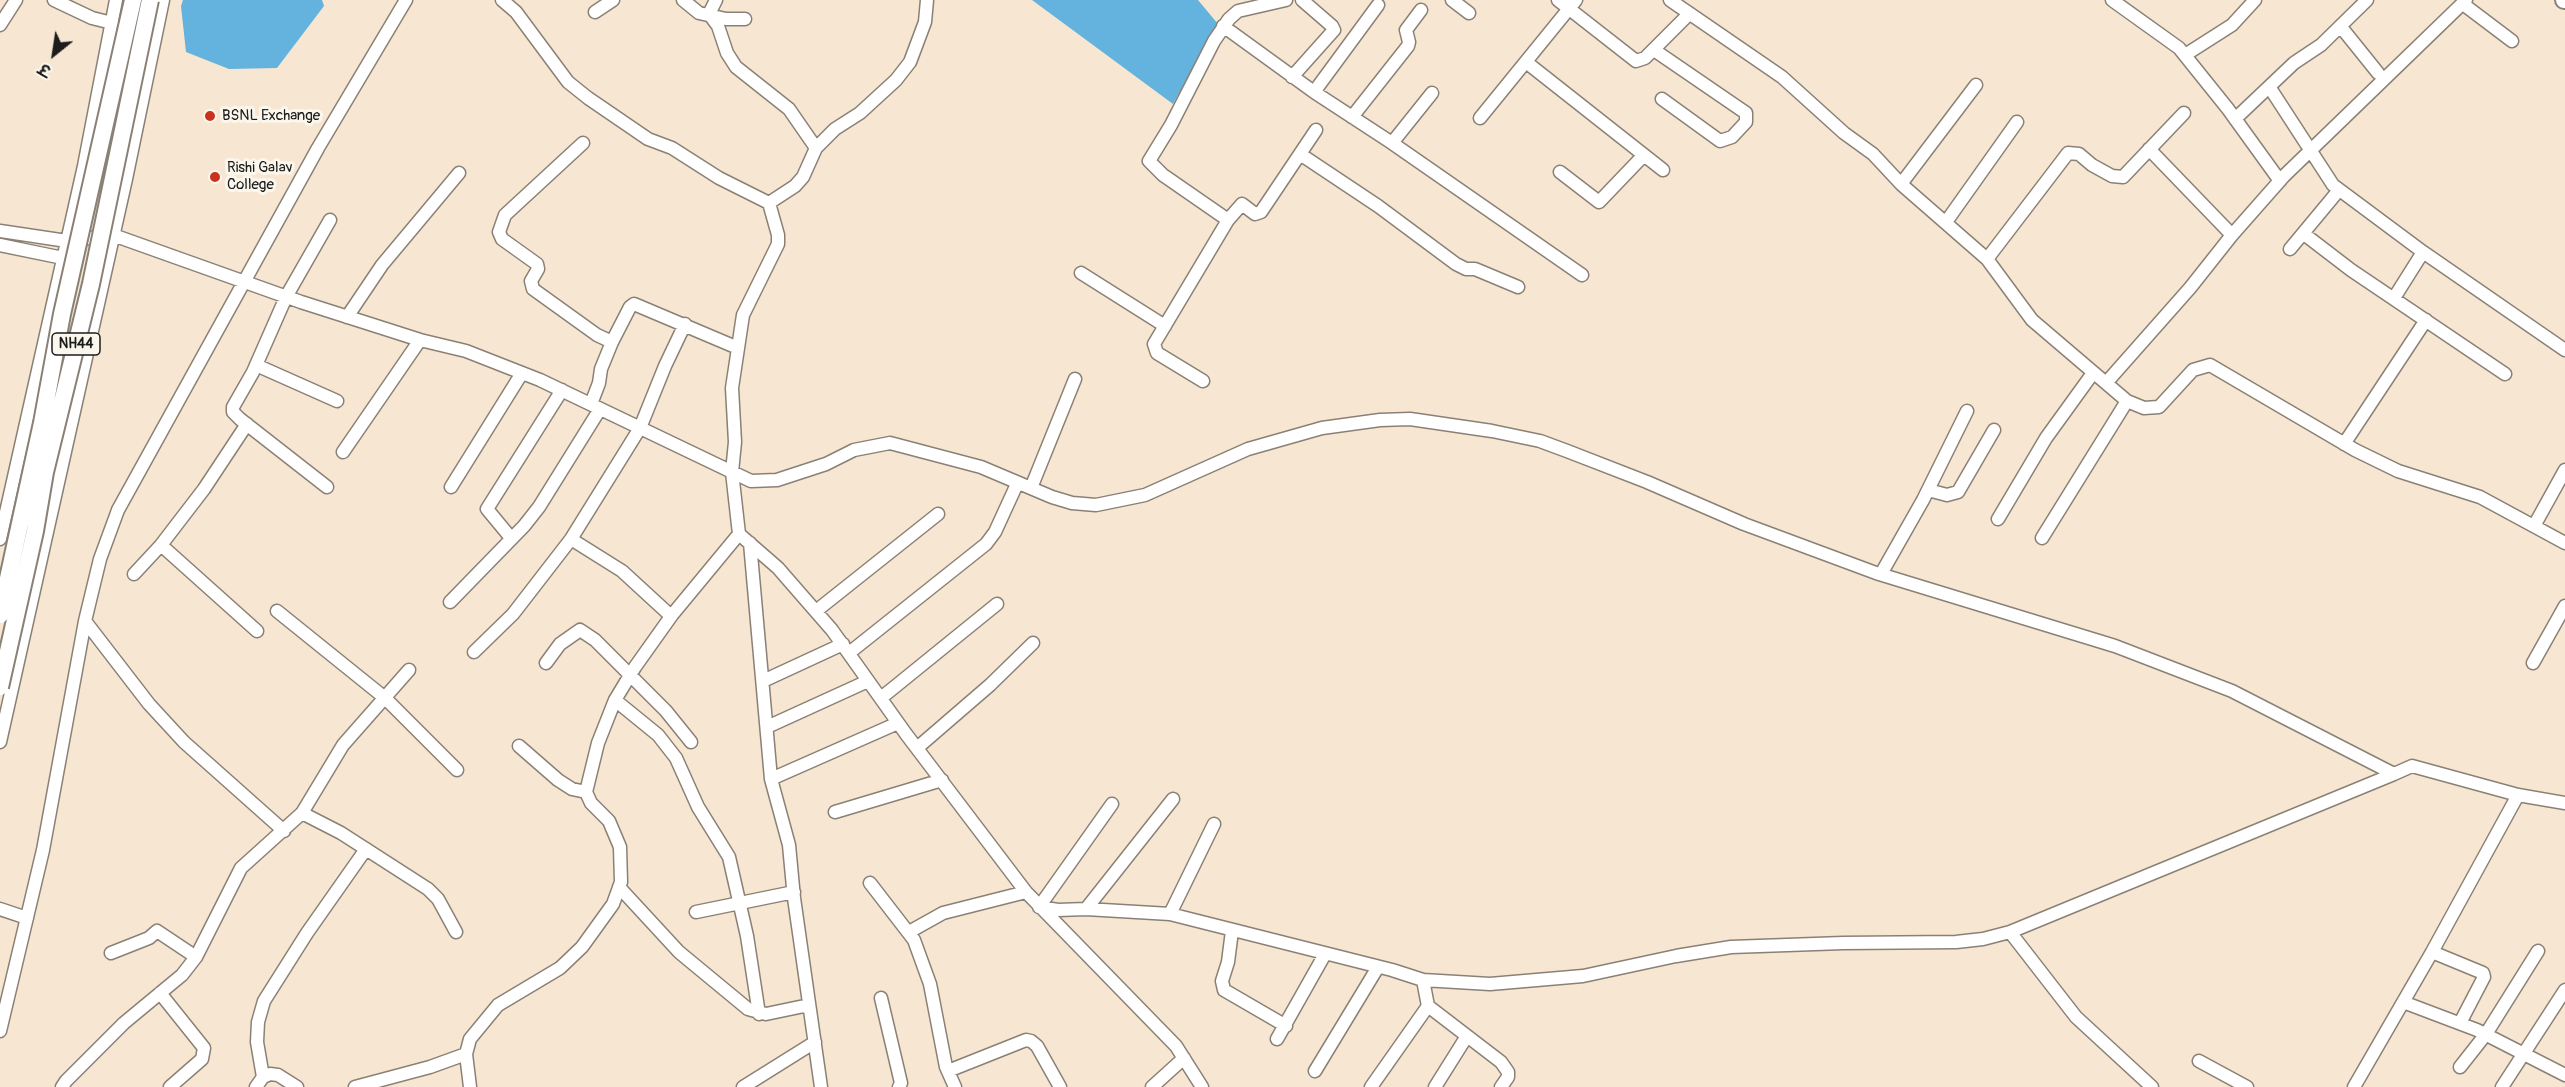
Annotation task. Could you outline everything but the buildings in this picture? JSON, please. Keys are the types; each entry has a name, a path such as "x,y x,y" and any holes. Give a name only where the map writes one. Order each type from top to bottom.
{"highway":[{"name":"NH44","path":"0,615 42,423 62,314 133,0"},
{"name":"NH44","path":"0,687 35,531 45,472 91,284 150,0"}],"street":[{"path":"0,25 16,0"},
{"path":"54,0 92,18 112,23"},
{"path":"0,539 67,241 116,0"},
{"path":"0,742 163,0"},
{"path":"0,1031 43,850 85,621 100,560 118,510 318,148 406,0"},
{"path":"502,0 516,12 568,82 588,99 648,139 672,148 719,178 769,202 778,235 778,244 743,315 732,388 735,442 732,472 740,534 778,568 816,611 1026,892 1176,1046 1202,1087"},
{"path":"595,12 613,0"},
{"path":"683,0 699,13 726,19 745,19"},
{"path":"709,14 716,0"},
{"path":"769,202 795,186 803,177 816,148 835,129 860,113 883,94 910,63 924,22 927,0"},
{"path":"1228,220 1163,175 1149,161 1171,125 1223,26 1238,11 1286,0"},
{"path":"1302,0 1334,30 1344,36 1349,45"},
{"path":"1452,0 1468,13"},
{"path":"1558,0 1572,4 1636,61 1645,58 1689,14"},
{"path":"1670,0 1782,77 1844,133 1873,154 1901,184 1987,259 2032,320 2127,401 2144,408 2159,407 2193,370 2210,365 2344,444 2398,471 2480,497 2565,542"},
{"path":"2112,0 2179,48 2280,181"},
{"path":"2185,56 2232,25 2255,0"},
{"path":"2235,119 2294,63 2341,27 2367,0"},
{"path":"2106,383 2280,181 2464,2 2512,42"},
{"path":"1480,118 1572,4"},
{"path":"1314,92 1378,5"},
{"path":"1352,117 1408,46 1409,42 1405,33 1421,10"},
{"path":"709,14 718,26 727,53 736,67 789,109 816,148"},
{"path":"1223,26 1292,77 1392,143 1582,275"},
{"path":"2341,27 2378,72"},
{"path":"1292,77 1334,30"},
{"path":"1654,50 1746,113 1746,122 1732,137 1720,141 1662,99"},
{"path":"1526,62 1663,170"},
{"path":"1901,184 1976,86"},
{"path":"2270,87 2312,150 2327,179 2339,190 2423,252 2565,350"},
{"path":"1392,143 1432,93"},
{"path":"1987,259 2068,153 2079,154 2092,165 2117,178 2123,177 2184,113"},
{"path":"1946,222 2017,122"},
{"path":"1203,381 1155,350 1154,344 1228,220 1242,204 1255,214 1261,212 1316,130"},
{"path":"583,143 505,215 499,232 502,239 537,264 531,281 533,289 597,335 612,342"},
{"path":"2149,149 2232,235"},
{"path":"1300,154 1378,206 1456,264 1466,269 1476,269 1518,287"},
{"path":"1560,172 1599,202 1644,155"},
{"path":"347,317 382,265 459,173"},
{"path":"2290,249 2339,190"},
{"path":"327,487 247,424 233,412 233,407 256,365 286,297 330,220"},
{"path":"0,231 67,241 113,235 286,297 420,340 466,351 561,390 751,481 777,480 826,464 854,450 890,443 981,467 1017,484 1072,503 1096,505 1158,491 1208,466 1273,441 1322,428 1380,420 1410,419 1455,424 1540,441 1647,482 1774,536 1881,574 2115,646 2232,691 2394,774"},
{"path":"2304,234 2505,374"},
{"path":"0,245 63,258"},
{"path":"2394,298 2423,252"},
{"path":"1081,273 1165,326"},
{"path":"450,602 539,507 595,406 601,369 630,307 634,304 738,348"},
{"path":"2344,444 2426,320"},
{"path":"474,652 513,614 571,539 640,428 664,366 685,324"},
{"path":"343,452 420,340"},
{"path":"256,365 338,401"},
{"path":"1998,519 2046,438 2093,372"},
{"path":"452,487 522,373"},
{"path":"1031,488 1075,379"},
{"path":"511,538 487,509 561,390"},
{"path":"2042,538 2127,401"},
{"path":"1881,574 1928,490 1967,411"},
{"path":"134,574 161,545 204,489 247,424"},
{"path":"1928,490 1947,495 1958,492 1994,430"},
{"path":"2534,526 2565,470"},
{"path":"763,681 846,649 986,544 1017,484"},
{"path":"816,611 938,514"},
{"path":"470,1087 466,1054 470,1040 498,1005 560,968 582,947 613,904 622,870 620,847 609,821 591,803 586,792 598,742 615,700 629,676 671,616 740,534"},
{"path":"571,539 622,571 671,616"},
{"path":"750,543 771,779 789,845 821,1087"},
{"path":"161,545 257,631"},
{"path":"881,698 997,604"},
{"path":"2533,663 2565,606"},
{"path":"277,610 385,698 457,771"},
{"path":"85,621 149,704 184,742 284,831"},
{"path":"546,663 561,644 580,630 595,640 666,711 691,742"},
{"path":"917,748 990,685 1033,643"},
{"path":"62,1087 124,1023 182,975 196,957 241,868 302,813 343,745 409,670"},
{"path":"767,727 868,681"},
{"path":"615,700 658,735 676,758 698,807 729,857 747,936 759,1014"},
{"path":"771,779 898,723"},
{"path":"519,746 558,780 572,789 586,792"},
{"path":"1039,907 1058,910 1086,909 1170,914 1423,980 1490,984 1583,976 1731,947 1956,942 1983,939 2010,932 2412,766 2518,795 2565,803"},
{"path":"835,812 942,780"},
{"path":"2354,1087 2432,952 2518,795"},
{"path":"1086,909 1173,800"},
{"path":"1039,907 1112,804"},
{"path":"302,813 366,849 434,893 456,932"},
{"path":"1170,914 1214,824"},
{"path":"259,1082 256,1041 264,1001 307,933 366,849"},
{"path":"870,883 909,932 930,984 948,1071 955,1087"},
{"path":"619,887 678,952 738,1003 759,1014 809,1005"},
{"path":"696,912 794,892"},
{"path":"909,932 943,914 1026,892"},
{"path":"0,909 27,918"},
{"path":"111,953 149,938 158,931 196,957"},
{"path":"1232,931 1228,962 1222,981 1224,990 1286,1026"},
{"path":"2010,932 2076,1017 2146,1085"},
{"path":"2460,1067 2486,1034 2538,951"},
{"path":"2432,952 2481,970 2483,973 2484,977 2460,1023"},
{"path":"1277,1039 1325,954"},
{"path":"1315,1071 1378,968"},
{"path":"1423,980 1428,1006 1505,1067 1508,1077 1501,1087"},
{"path":"2502,1087 2565,990"},
{"path":"160,993 204,1048 202,1059 170,1087"},
{"path":"881,998 901,1083 900,1087"},
{"path":"2403,1002 2486,1034 2565,1075"},
{"path":"1371,1087 1428,1006"},
{"path":"1435,1087 1467,1036"},
{"path":"948,1071 1026,1040 1037,1046 1060,1087"},
{"path":"743,1087 815,1042"},
{"path":"355,1087 387,1084 466,1054"},
{"path":"1152,1087 1184,1058"},
{"path":"2199,1061 2247,1087"},
{"path":"259,1082 270,1074 278,1075 297,1087"}],"water":[{"path":"183,0 322,0 324,6 277,68 229,69 186,52 181,6"},
{"path":"1032,0 1198,0 1218,24 1173,104"}],"place":[{"name":"BSNL Exchange","path":"210,116"},
{"name":"Rishi Galav College","path":"215,177"}]}
